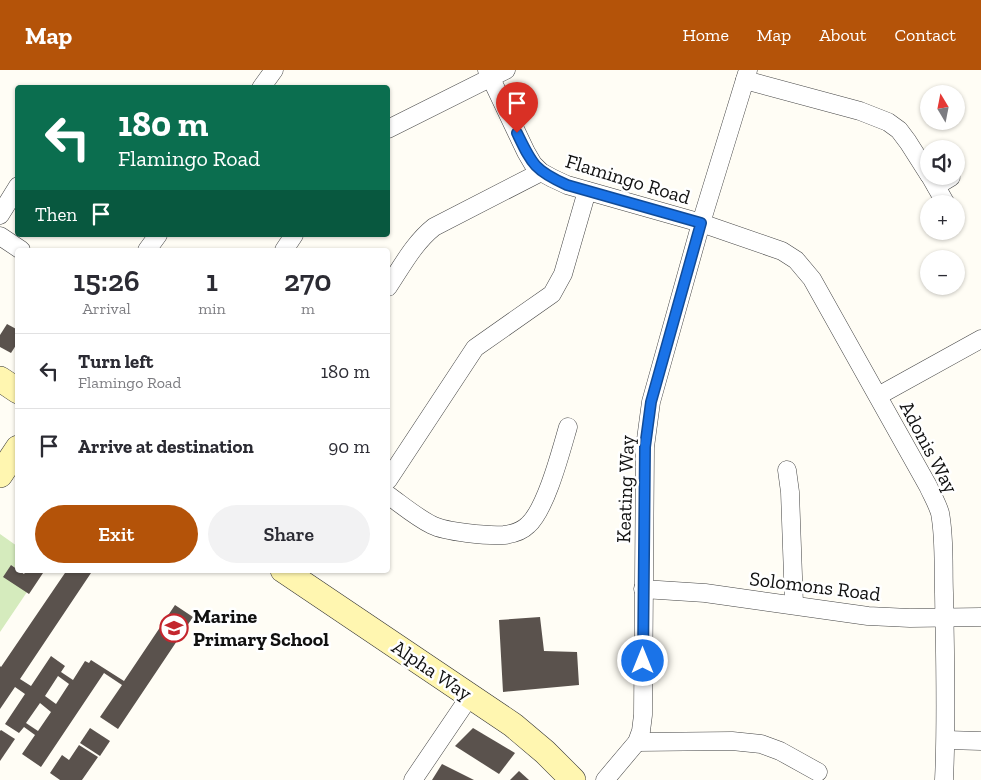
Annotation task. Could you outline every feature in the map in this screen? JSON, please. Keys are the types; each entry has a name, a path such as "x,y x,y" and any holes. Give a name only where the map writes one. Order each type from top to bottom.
{"street":[{"path":"263,85 274,70"},
{"path":"390,128 494,72"},
{"name":"Flamingo Road","path":"494,72 526,152 540,172 567,185 701,223"},
{"path":"746,75 860,111 888,122 899,130 920,160"},
{"name":"Keating Way","path":"605,780 637,742 641,731 643,715 645,447 651,402 701,223 746,75"},
{"path":"390,284 414,247 434,227 540,172"},
{"path":"0,215 15,191"},
{"path":"390,477 475,348 552,294 563,274 587,191"},
{"name":"Adonis Way","path":"701,223 782,251 796,260 824,297 935,499 940,514 942,531 946,740 944,780"},
{"path":"0,236 18,248"},
{"path":"148,248 157,237"},
{"path":"285,248 293,237"},
{"path":"878,396 981,339"},
{"path":"0,379 15,389"},
{"path":"390,496 428,522 445,529 494,535 516,532 527,526 535,517 551,483 568,427"},
{"path":"0,475 15,452"},
{"path":"787,470 790,492 794,604"},
{"name":"Alpha Way","path":"287,573 513,724 573,780"},
{"name":"Solomons Road","path":"643,589 705,593 794,604 868,616 910,618 981,617"},
{"path":"413,780 470,696"},
{"path":"946,740 981,741"},
{"path":"637,742 732,741 761,744 780,751 818,772"}],"green space":[{"path":"0,534 15,545 15,568 11,565 27,592 0,632"}],"building":[{"path":"7,324 15,328 15,347 11,353 0,347 0,335"},
{"path":"11,565 15,568 15,573 43,573 29,594 3,577"},
{"path":"65,573 91,573 20,679 31,686 51,656 65,666 61,672 73,680 85,661 89,663 91,660 124,681 175,605 193,617 118,729 100,717 122,685 104,673 41,767 22,754 35,735 24,727 19,733 5,724 25,694 15,687 0,709 0,666","holes":["58,676 69,684 56,704 45,696","40,703 51,712 38,731 26,723"]},
{"path":"540,617 544,651 577,652 579,685 503,692 499,620"},
{"path":"90,728 110,741 100,756 80,743"},
{"path":"473,728 515,753 499,774 455,746"},
{"path":"0,731 15,739 0,761"},
{"path":"79,745 98,757 82,780 60,780 50,773 62,755 69,760"},
{"path":"442,764 474,780 432,780"},
{"path":"519,771 529,780 510,780"}],"place":[{"name":"Marine Primary School","path":"174,628"}],"route":[{"path":"517,133 533,164 540,172 552,178 567,185 701,223 651,402 645,447 643,661"}]}
